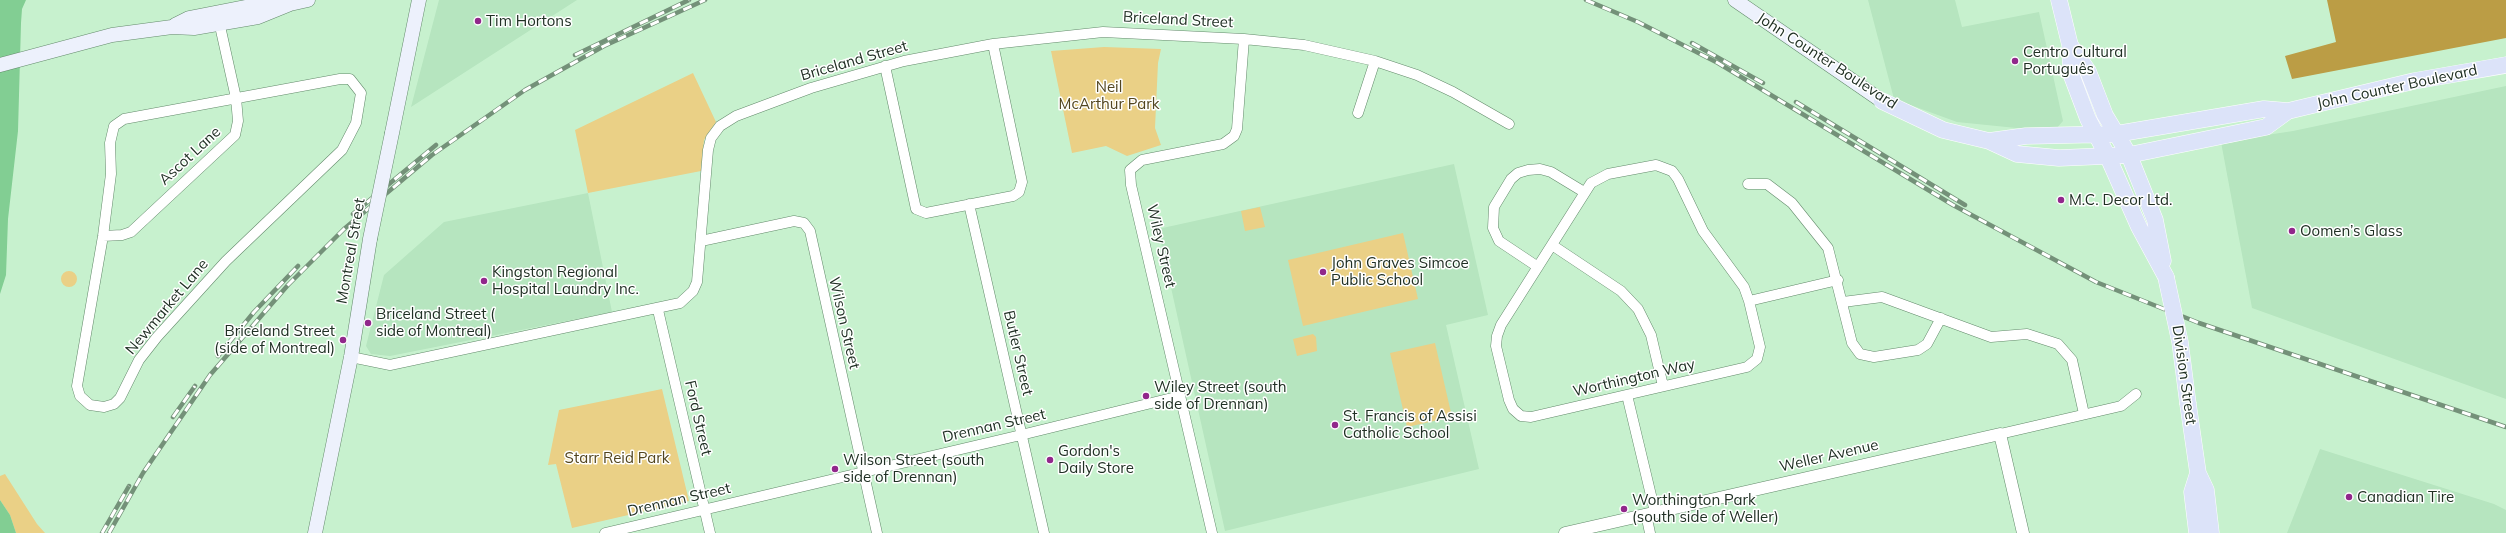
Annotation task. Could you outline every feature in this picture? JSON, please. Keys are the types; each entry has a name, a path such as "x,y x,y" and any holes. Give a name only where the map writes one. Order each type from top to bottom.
{"main road":[{"path":"0,65 112,35 172,26 189,18 258,17 290,4 308,0"},
{"name":"Montreal Street","path":"315,533 351,357 370,239 419,0"},
{"name":"John Counter Boulevard","path":"1734,0 1882,101 1943,130 1989,141"},
{"name":"Division Street","path":"2059,0 2070,45 2071,74 2096,136 2108,157 2139,227 2166,277"},
{"name":"Division Street","path":"2070,45 2088,71 2105,116 2129,155 2155,220 2180,342 2198,473 2206,490 2211,533"},
{"name":"John Counter Boulevard","path":"2288,111 2414,81 2506,64"},
{"path":"1989,141 2026,136 2096,136 2116,134 2264,108 2288,111"},
{"path":"1989,141 2017,154 2058,158 2129,155 2266,127 2288,111"},
{"name":"Division Street","path":"2197,533 2192,492 2198,473"}],"street":[{"name":"Ascot Lane","path":"103,236 122,235 131,232 235,135 238,120 236,98 218,18"},
{"name":"Briceland Street","path":"351,357 390,365 658,310 680,303 693,291 698,274 708,150 711,138 720,126 736,116 811,88 885,66 993,44 1103,32 1244,39 1304,45 1375,61 1417,75 1453,92 1509,124"},
{"name":"Wiley Street","path":"1212,533 1131,185 1130,170 1142,160 1223,144 1234,136 1237,129 1244,39"},
{"path":"885,66 916,209 926,212 1013,196 1019,192 1022,186 993,44"},
{"path":"1358,113 1375,61"},
{"name":"Newmarket Lane","path":"340,79 350,80 361,93 356,123 342,150 226,261 139,360 120,398 114,404 104,407 90,405 80,396 77,386 103,236 111,174 110,143 114,126 124,119 236,98 340,79"},
{"name":"Worthington Way","path":"1656,164 1672,171 1678,179 1704,231 1744,287 1749,301 1760,347 1759,354 1753,364 1627,395 1531,416 1521,416 1513,409 1496,346 1497,336 1584,192 1591,183 1599,177 1629,169 1656,164"},
{"path":"1538,267 1505,246 1495,235 1492,213 1511,179 1518,173 1540,169 1551,172 1584,192"},
{"path":"1748,184 1767,184 1792,203 1828,248 1838,280 1852,343 1860,354 1874,357 1918,350 1927,344 1941,318"},
{"name":"Butler Street","path":"968,204 1044,533"},
{"name":"Wilson Street","path":"701,241 794,221 804,223 810,231 877,533"},
{"path":"1552,245 1621,290 1638,309 1651,334 1663,386"},
{"path":"1749,301 1838,280"},
{"path":"1842,302 1882,296 1991,337 2027,334 2058,344 2072,360 2084,414"},
{"name":"Ford Street","path":"658,310 710,533"},
{"path":"2023,533 2000,434 2121,406 2136,394"},
{"path":"1627,395 1650,513 1650,533"},
{"name":"Drennan Street","path":"605,533 1180,396"},
{"name":"Weller Avenue","path":"1565,533 2000,434"},
{"path":"2189,533 2194,507"}],"shaded area":[{"path":"0,0 26,0 22,9 18,131 8,219 6,275 0,294"},
{"path":"439,0 577,0 411,107"},
{"path":"1868,0 1955,0 1962,27 2039,12 2063,121 2056,129 2036,130 1957,122 1894,99"},
{"path":"2327,0 2506,0 2506,38 2292,79 2285,56 2336,42"},
{"path":"2506,86 2506,399 2252,308 2221,142 2293,131"},
{"path":"1454,164 1488,315 1446,325 1479,469 1225,531 1158,229"},
{"path":"588,193 612,312 390,356 371,354 366,346 384,275 444,222"},
{"path":"2320,449 2494,504 2506,510 2506,533 2287,533"},
{"path":"0,500 10,515 16,533 0,533"}],"green space":[{"name":"Neil McArthur Park","path":"1104,47 1161,49 1158,63 1155,128 1161,145 1127,156 1106,146 1072,153 1051,51"},
{"path":"693,73 716,122 704,140 701,171 588,193 575,130"},
{"path":"1260,207 1265,227 1245,231 1241,211"},
{"path":"1403,233 1418,299 1303,326 1288,260"},
{"path":"69,271 76,276 77,279 72,286 69,287 62,282 61,279 66,272"},
{"path":"1313,334 1316,337 1317,351 1297,356 1293,339"},
{"path":"1435,343 1452,417 1407,427 1390,353"},
{"name":"Starr Reid Park","path":"662,389 689,501 572,528 556,464 548,465 559,410"},
{"path":"5,474 37,524 45,533 16,533 10,515 0,500 0,476"}],"railway":[{"path":"575,55 689,0"},
{"path":"109,533 143,473 210,375 288,285 344,229 432,155 525,90 604,46 705,0"},
{"path":"1586,0 1638,22 1718,63 1953,205 2096,282 2199,323 2506,427"},
{"path":"1692,43 1763,83"},
{"path":"1796,102 1965,205"},
{"path":"353,214 436,145"},
{"path":"218,356 254,312 298,266"},
{"path":"173,417 195,386"},
{"path":"102,533 129,486"}],"place":[{"name":"Tim Hortons","path":"478,21"},
{"name":"Centro Cultural Português","path":"2015,61"},
{"name":"M.C. Decor Ltd.","path":"2061,200"},
{"name":"Oomen’s Glass","path":"2292,231"},
{"name":"John Graves Simcoe Public School","path":"1323,272"},
{"name":"Kingston Regional Hospital Laundry Inc.","path":"484,281"},
{"name":"Briceland Street ( side of Montreal)","path":"368,323"},
{"name":"Briceland Street (side of Montreal)","path":"343,340"},
{"name":"Wiley Street (south side of Drennan)","path":"1146,396"},
{"name":"St. Francis of Assisi Catholic School","path":"1335,425"},
{"name":"Gordon's Daily Store","path":"1050,460"},
{"name":"Wilson Street (south side of Drennan)","path":"835,469"},
{"name":"Canadian Tire","path":"2349,497"},
{"name":"Worthington Park (south side of Weller)","path":"1624,509"}]}
